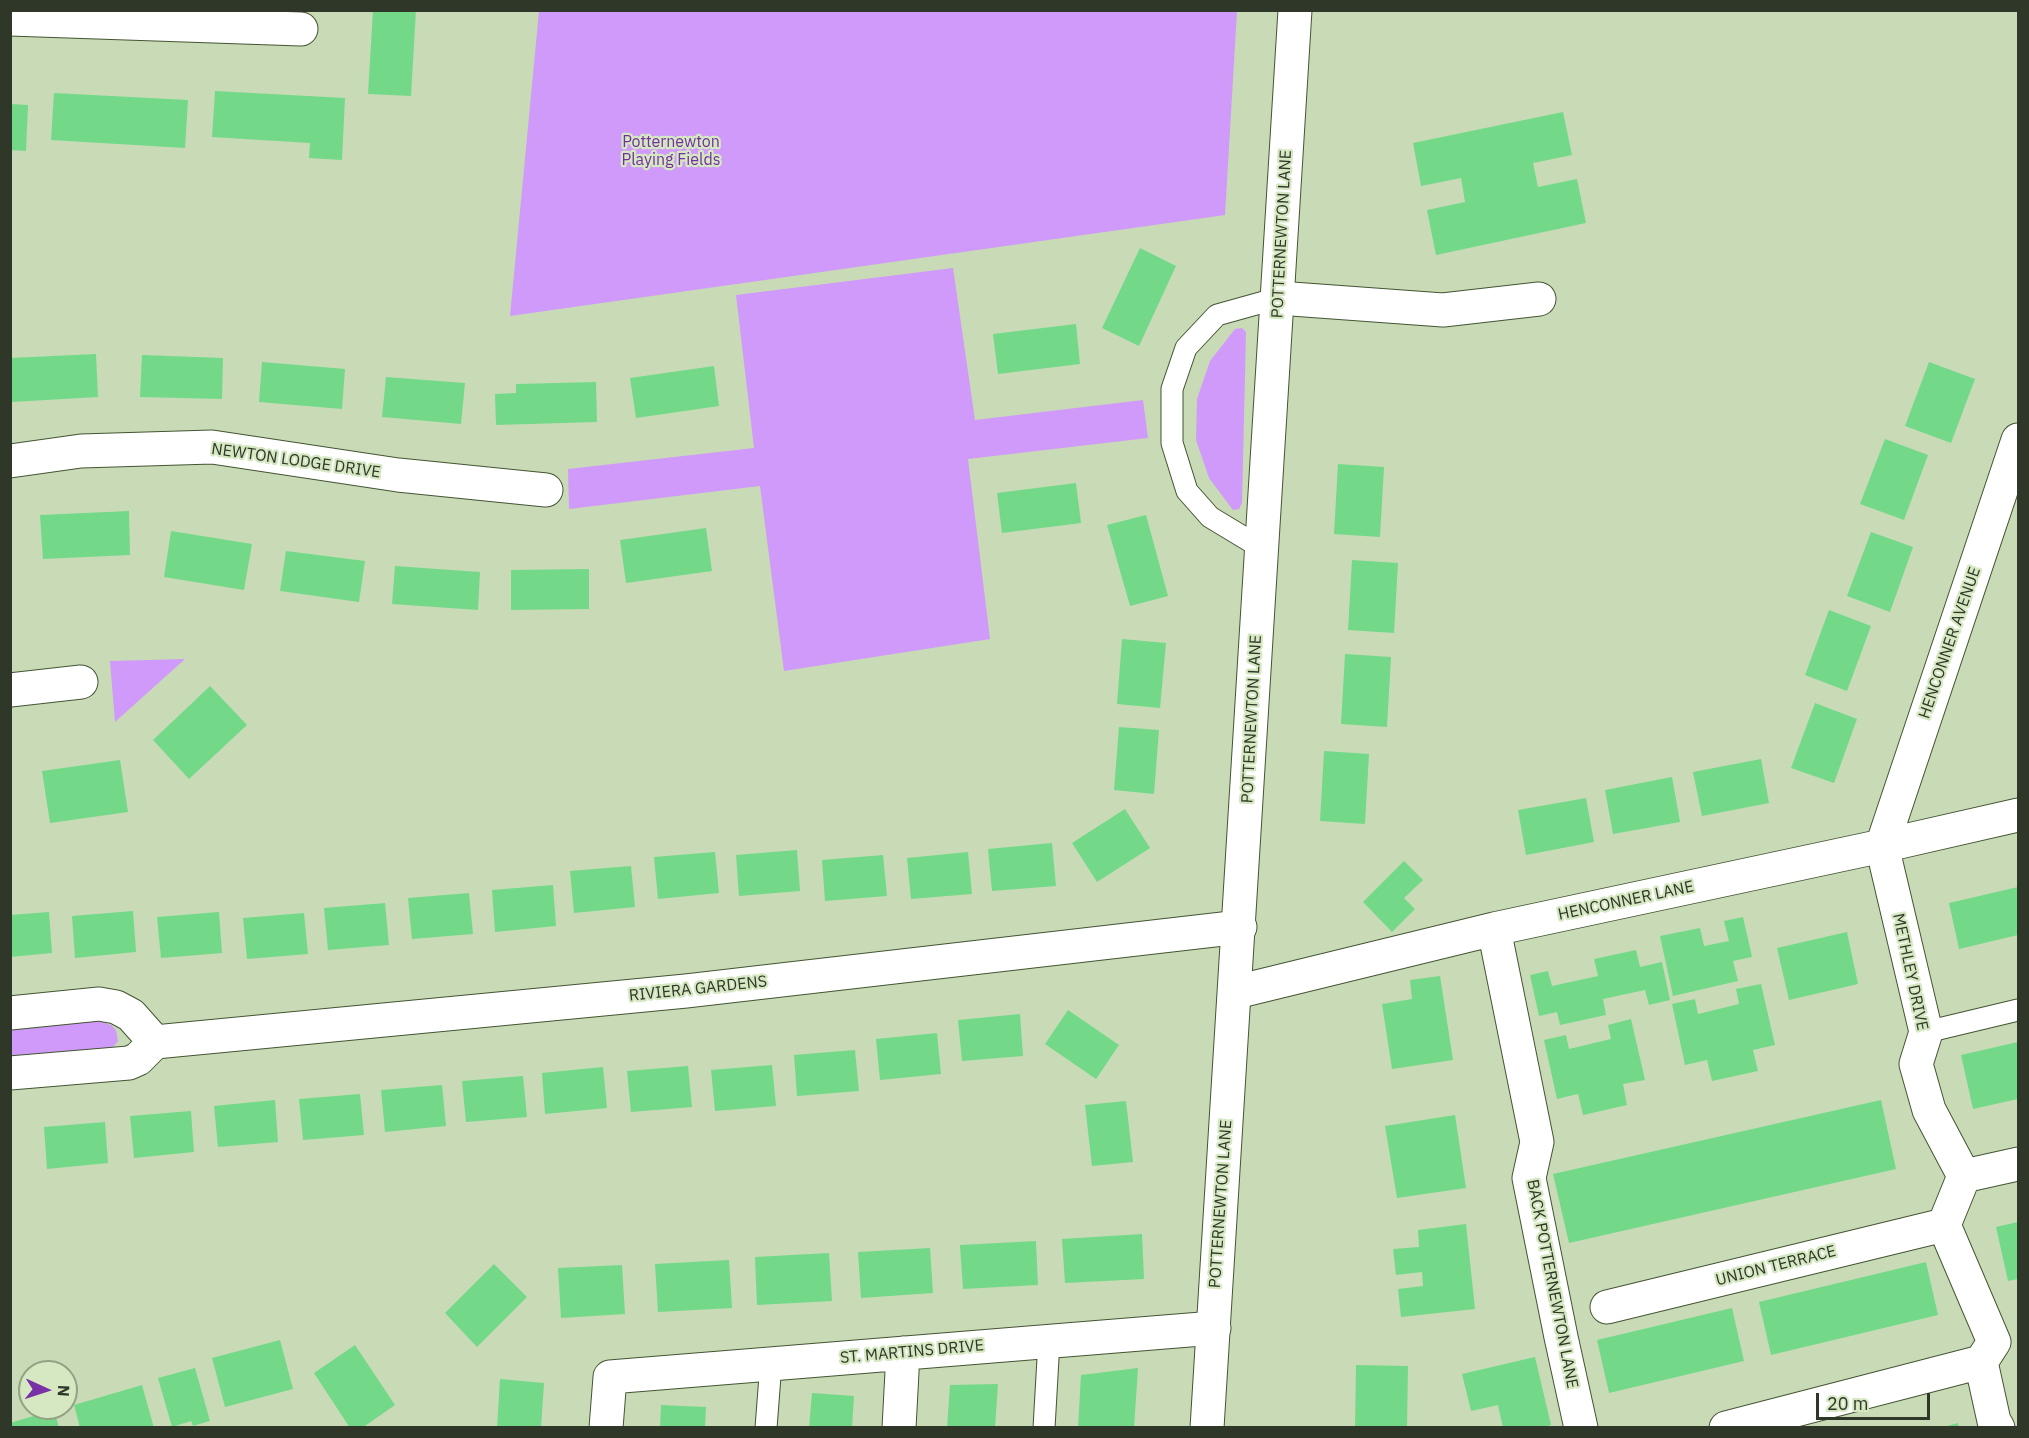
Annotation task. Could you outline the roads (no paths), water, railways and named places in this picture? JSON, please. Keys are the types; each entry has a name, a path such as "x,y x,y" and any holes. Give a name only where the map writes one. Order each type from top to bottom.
{"street":[{"name":"POTTERNEWTON LANE","path":"1208,1428 1295,10"},
{"path":"10,19 301,29"},
{"path":"1278,298 1443,310 1539,300"},
{"name":"HENCONNER AVENUE","path":"1882,846 2019,440"},
{"name":"NEWTON LODGE DRIVE","path":"10,461 81,451 212,447 398,475 546,490"},
{"path":"10,690 81,682"},
{"name":"HENCONNER LANE","path":"1236,992 1494,929 2019,815"},
{"name":"METHLEY DRIVE","path":"1882,846 1926,1032 1916,1064 1929,1110 1964,1176"},
{"name":"RIVIERA GARDENS","path":"154,1042 686,991 1240,927"},
{"name":"BACK POTTERNEWTON LANE","path":"1494,929 1537,1142 1529,1178 1581,1428"},
{"path":"10,1013 99,1004 116,1007 131,1015 154,1042 138,1059 129,1063 10,1073"},
{"path":"1998,1428 1994,1421 1998,1347 1944,1225 1964,1176 2019,1164"},
{"name":"UNION TERRACE","path":"1607,1307 1944,1225"},
{"name":"ST. MARTINS DRIVE","path":"606,1428 610,1377 1214,1328"},
{"path":"1726,1428 1998,1347"},
{"path":"898,1428 903,1353"}],"lane":[{"path":"1263,549 1210,517 1187,491 1172,443 1172,389 1186,348 1217,315 1278,298"},
{"path":"1926,1032 2019,1010"},
{"path":"1044,1428 1050,1341"},
{"path":"766,1428 771,1364"}],"park label":[{"name":"Potternewton Playing Fields","path":"671,151"}]}
